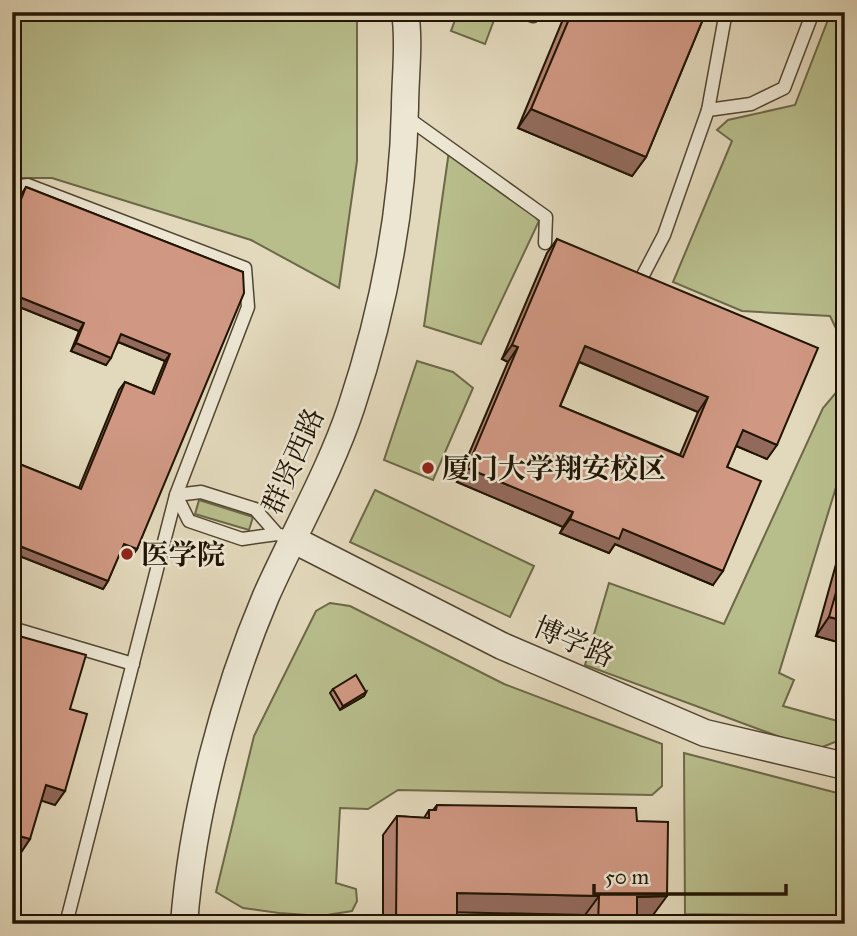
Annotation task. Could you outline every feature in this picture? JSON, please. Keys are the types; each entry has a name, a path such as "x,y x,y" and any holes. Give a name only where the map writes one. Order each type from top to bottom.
{"street":[{"name":"群贤西路","path":"184,924 204,797 229,702 285,536 350,411 374,331 392,233 404,142 405,12"},
{"name":"博学路","path":"285,536 502,646 705,733 845,766"}],"lane":[{"path":"522,12 533,16 536,12"},
{"path":"641,279 664,235 708,110 724,17 714,12"},
{"path":"708,110 751,104 785,88 813,12"},
{"path":"404,116 546,217 545,243"},
{"path":"12,187 28,185 244,268 248,307 176,495 66,924"},
{"path":"176,495 201,492 255,509 285,536"},
{"path":"176,495 190,521 242,539 285,536"},
{"path":"12,628 133,664"}],"green space":[{"path":"12,12 357,12 357,161 339,288 251,240 52,178 21,178 12,197"},
{"path":"458,12 472,12 494,20 485,44 451,31"},
{"path":"831,12 845,12 845,347 830,316 742,311 673,282 732,141 717,130 728,120 795,105"},
{"path":"449,151 512,192 539,221 481,344 424,326"},
{"path":"417,361 453,372 473,388 433,480 384,460"},
{"path":"845,382 845,458 779,673 794,680 783,706 845,723 845,738 815,750 585,665 609,583 724,624 823,408"},
{"path":"375,490 534,566 510,617 350,542"},
{"path":"199,500 253,517 249,530 195,514"},
{"path":"330,603 350,606 504,684 662,744 662,786 652,795 398,790 368,809 340,808 336,883 356,889 357,901 352,911 321,916 243,908 216,892 254,736 316,611"},
{"path":"684,753 845,795 845,916 685,914"}],"building":[{"path":"572,12 706,12 646,157 531,109"},
{"path":"26,187 243,272 244,293 137,549 124,544 108,581 12,543 12,461 81,489 125,382 154,394 170,354 121,334 111,358 76,343 84,323 12,294 12,222"},
{"path":"557,239 818,348 777,445 743,430 727,467 761,481 723,571 623,529 619,539 570,519 573,512 467,468 518,347 512,345","holes":["585,346 708,397 683,457 560,406"]},
{"path":"845,561 845,621 829,617"},
{"path":"12,634 86,655 70,709 87,714 65,791 46,785 30,839 12,834"},
{"path":"356,675 366,692 343,706 333,689"},
{"path":"437,805 636,808 637,821 668,822 667,896 637,897 637,924 598,924 599,896 457,893 457,924 396,924 397,816 429,818 429,810 436,810"}],"place":[{"name":"厦门大学翔安校区","path":"428,468"},
{"name":"医学院","path":"127,554"}]}
